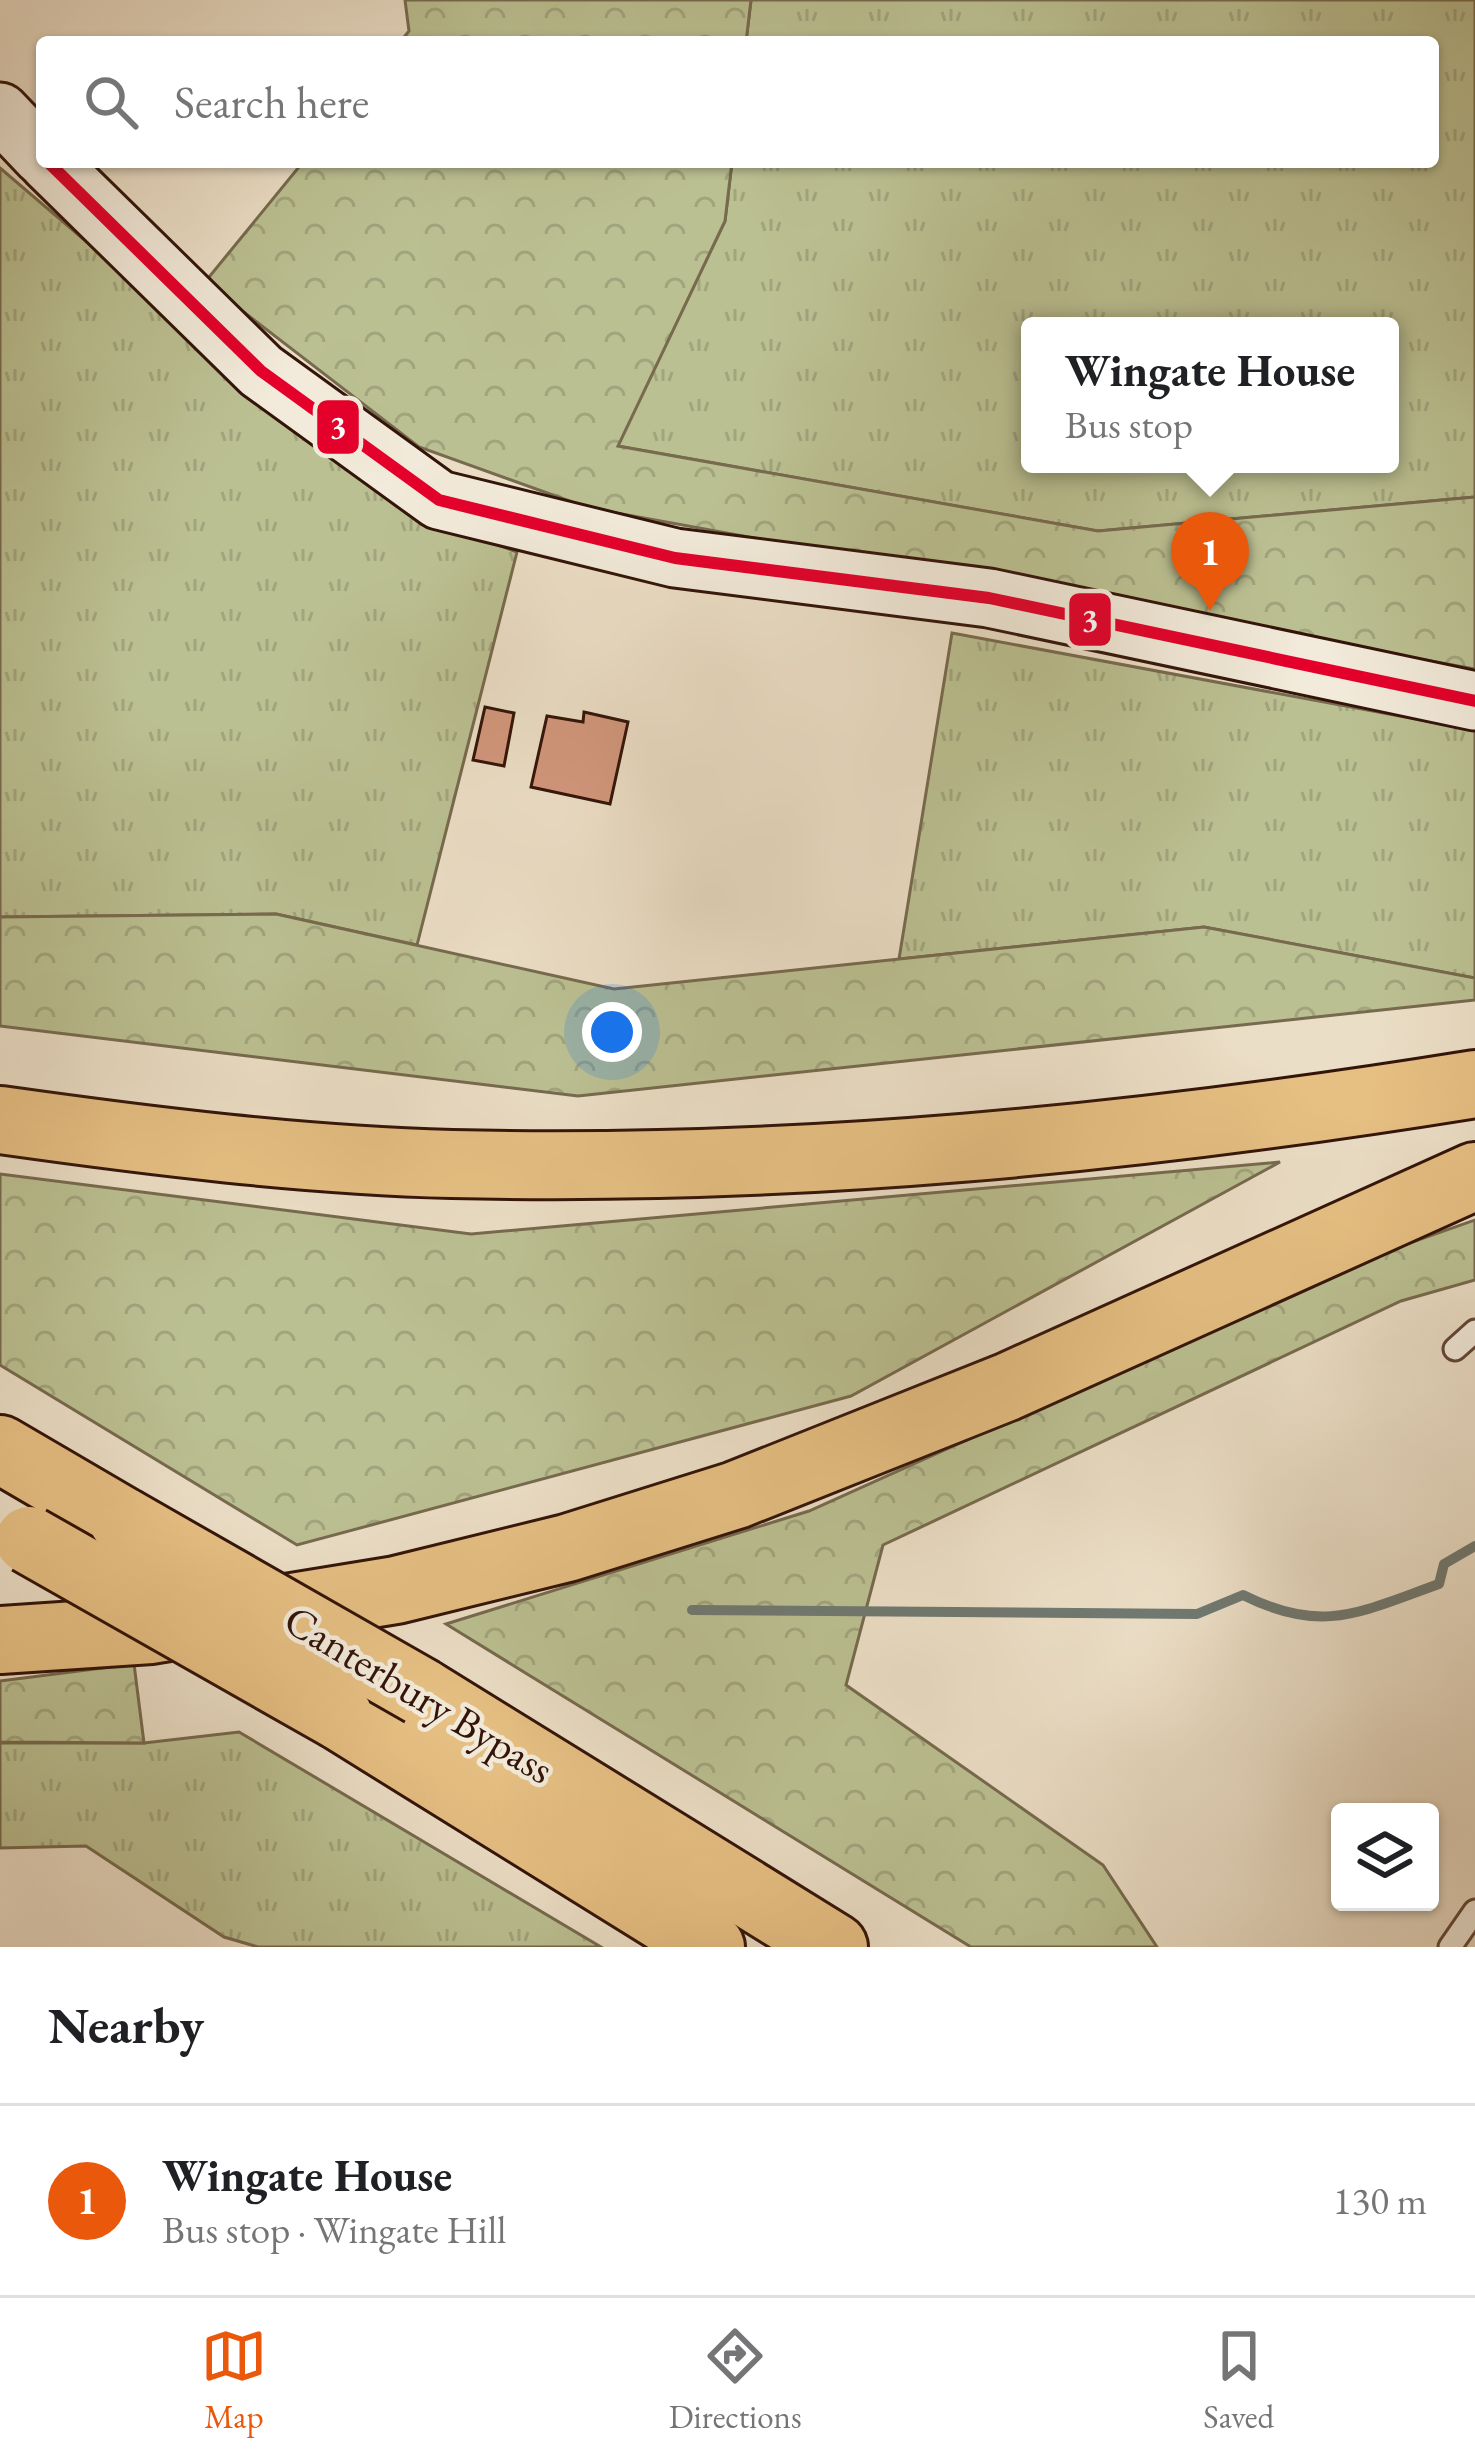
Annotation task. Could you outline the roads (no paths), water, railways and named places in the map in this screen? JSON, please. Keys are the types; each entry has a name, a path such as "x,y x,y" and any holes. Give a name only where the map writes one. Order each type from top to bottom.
{"highway":[{"path":"0,1120 232,1148 406,1161 689,1165 1080,1139 1210,1125 1475,1084"},
{"path":"0,1640 151,1630 321,1605 568,1548 736,1495 1007,1387 1475,1176"},
{"name":"Canterbury Bypass","path":"0,1449 422,1692 834,1947"},
{"name":"Canterbury Bypass","path":"14,1532 339,1717 711,1947"}],"street":[{"path":"0,112 36,150"},
{"path":"54,168 261,370 440,500 675,558 989,598 1475,701"}],"lane":[{"path":"1456,1349 1475,1331"},
{"path":"1450,1947 1475,1911"}],"waterway":[{"path":"692,1610 1197,1614 1243,1595 1296,1614 1341,1615 1439,1584 1444,1564 1475,1546"}],"place":[{"name":"Wingate House","path":"1210,611"}]}
